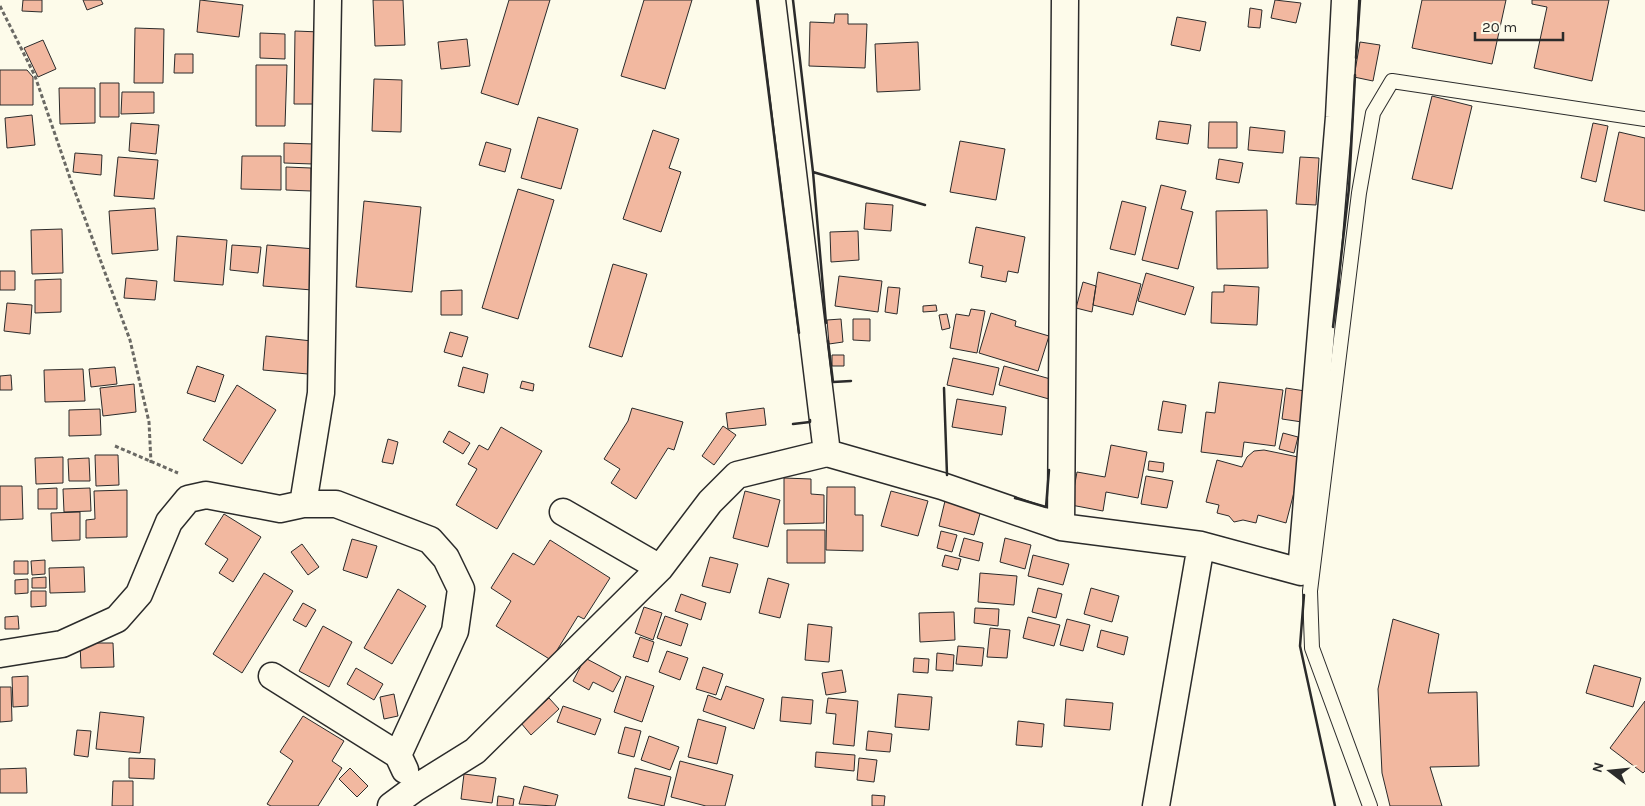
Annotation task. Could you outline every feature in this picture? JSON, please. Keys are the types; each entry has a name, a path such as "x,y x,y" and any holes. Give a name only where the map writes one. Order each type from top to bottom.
{"street":[{"path":"303,504 321,393 328,0"},
{"path":"772,0 827,453"},
{"path":"1061,528 1065,0"},
{"path":"391,806 414,788 475,751 660,568 710,502 737,475 827,453 942,486 1061,528 1201,545 1301,572 1339,117 1345,0"},
{"path":"0,654 62,644 117,619 139,594 169,522 188,499 206,495 280,509 303,504 336,504 430,540 446,558 461,589 454,632 398,755"},
{"path":"563,512 660,568"},
{"path":"1156,806 1201,545"},
{"path":"272,676 398,755 414,788"}],"lane":[{"path":"1370,806 1312,648 1310,591 1359,193 1373,113 1392,80 1645,119"}],"path":[{"path":"0,6 35,76 71,181 130,340 149,422 151,463"},
{"path":"116,446 151,463 196,479 206,495"}],"building":[{"path":"23,0 42,0 42,12 22,11"},
{"path":"83,0 101,0 103,4 87,10"},
{"path":"200,0 243,5 239,37 197,32"},
{"path":"373,0 403,0 405,45 375,46"},
{"path":"509,0 550,0 518,105 481,93"},
{"path":"644,0 692,0 665,89 621,76"},
{"path":"1275,0 1301,3 1296,23 1271,18"},
{"path":"1422,0 1506,0 1492,64 1412,48"},
{"path":"1532,0 1609,0 1592,81 1534,68 1547,7 1532,4"},
{"path":"1250,8 1262,10 1260,28 1248,27"},
{"path":"835,14 848,14 848,24 867,24 865,68 809,66 810,22 834,23"},
{"path":"1177,17 1206,22 1200,51 1171,45"},
{"path":"135,28 164,29 163,83 134,83"},
{"path":"295,31 320,32 319,104 294,104"},
{"path":"260,33 285,34 285,59 260,58"},
{"path":"467,39 470,66 441,69 438,42"},
{"path":"43,40 56,69 38,77 24,48"},
{"path":"918,42 920,90 877,92 875,44"},
{"path":"1360,42 1380,45 1373,81 1354,77"},
{"path":"175,54 193,54 193,73 174,73"},
{"path":"256,65 287,65 285,126 256,126"},
{"path":"0,70 27,70 33,77 33,105 0,105"},
{"path":"374,79 402,80 401,132 372,131"},
{"path":"100,83 119,83 119,117 100,117"},
{"path":"59,88 95,88 95,123 60,124"},
{"path":"122,92 154,92 154,113 121,114"},
{"path":"1432,96 1472,106 1452,189 1412,179"},
{"path":"32,115 35,145 7,148 5,118"},
{"path":"538,117 578,129 561,189 521,178"},
{"path":"1159,121 1191,125 1188,144 1156,139"},
{"path":"1209,122 1237,122 1237,148 1208,148"},
{"path":"131,123 159,125 156,154 129,151"},
{"path":"1593,123 1608,126 1596,182 1581,178"},
{"path":"1250,127 1285,131 1283,153 1248,150"},
{"path":"653,130 679,139 669,168 681,172 661,232 623,219"},
{"path":"1619,132 1645,138 1645,211 1604,201"},
{"path":"960,141 1005,149 996,200 950,192"},
{"path":"486,142 511,149 505,172 479,165"},
{"path":"284,143 314,144 313,164 284,163"},
{"path":"75,153 102,155 101,175 73,172"},
{"path":"242,156 281,156 281,190 241,189"},
{"path":"118,157 158,160 154,199 114,196"},
{"path":"1300,157 1319,158 1316,205 1296,204"},
{"path":"1219,159 1243,163 1239,183 1216,179"},
{"path":"286,167 311,168 311,191 286,190"},
{"path":"1161,185 1186,191 1181,209 1193,212 1178,269 1142,260"},
{"path":"518,189 554,200 518,319 482,308"},
{"path":"364,201 421,207 412,292 356,287"},
{"path":"1122,201 1146,207 1135,255 1110,249"},
{"path":"866,203 893,205 891,231 864,229"},
{"path":"155,208 158,250 112,254 109,211"},
{"path":"1267,210 1268,268 1217,269 1216,211"},
{"path":"976,227 1025,237 1018,273 1008,271 1006,282 981,277 983,266 969,263"},
{"path":"62,229 63,273 32,274 31,230"},
{"path":"858,231 859,260 831,262 830,232"},
{"path":"177,236 227,240 223,285 174,281"},
{"path":"232,245 261,247 258,273 230,270"},
{"path":"267,245 315,249 312,290 263,286"},
{"path":"613,264 647,274 622,357 589,347"},
{"path":"0,271 15,271 15,290 0,290"},
{"path":"1098,272 1141,284 1133,315 1093,305"},
{"path":"1146,273 1194,287 1185,315 1138,301"},
{"path":"839,276 882,281 878,312 835,306"},
{"path":"126,278 157,281 155,300 124,298"},
{"path":"61,279 61,312 35,313 35,280"},
{"path":"1083,282 1096,286 1092,312 1076,308"},
{"path":"1224,285 1259,287 1257,325 1211,323 1212,292 1224,292"},
{"path":"888,287 900,288 897,314 885,312"},
{"path":"462,290 462,315 441,315 441,291"},
{"path":"7,303 32,305 30,334 4,331"},
{"path":"936,305 937,311 923,312 923,306"},
{"path":"971,309 985,311 977,353 950,348 956,314 969,316"},
{"path":"991,313 1016,321 1015,326 1049,336 1038,371 979,353"},
{"path":"947,314 950,328 942,330 939,315"},
{"path":"841,319 843,342 829,344 827,320"},
{"path":"853,319 870,319 870,341 853,340"},
{"path":"450,332 468,337 462,357 444,352"},
{"path":"266,336 312,341 308,374 263,370"},
{"path":"832,355 844,355 844,366 832,366"},
{"path":"953,358 999,368 993,395 947,385"},
{"path":"197,366 224,375 215,402 187,393"},
{"path":"1004,366 1054,380 1049,399 999,385"},
{"path":"115,367 117,384 91,387 89,369"},
{"path":"463,367 488,374 484,393 458,386"},
{"path":"83,369 85,401 45,402 44,370"},
{"path":"11,375 12,390 0,390 0,376"},
{"path":"522,381 534,384 533,391 520,388"},
{"path":"1219,382 1283,390 1275,446 1244,442 1242,457 1201,452 1206,412 1215,413"},
{"path":"134,384 136,412 103,416 100,388"},
{"path":"237,385 276,410 242,464 203,440"},
{"path":"1286,388 1305,391 1302,422 1282,419"},
{"path":"957,399 1006,407 1002,435 952,427"},
{"path":"1163,401 1186,405 1182,433 1158,430"},
{"path":"632,408 683,422 674,450 668,448 636,499 611,483 620,469 604,459 628,421"},
{"path":"764,408 766,425 728,429 726,413"},
{"path":"100,409 101,435 69,436 69,410"},
{"path":"723,426 736,435 714,465 702,456"},
{"path":"501,427 542,451 497,529 456,505 477,469 468,464 479,445 488,450"},
{"path":"449,431 470,443 463,454 443,442"},
{"path":"1283,433 1298,437 1294,453 1279,449"},
{"path":"388,439 398,442 393,464 382,462"},
{"path":"1111,445 1147,452 1138,498 1106,492 1103,511 1071,505 1077,472 1105,477"},
{"path":"1264,450 1303,458 1286,523 1258,515 1256,523 1243,520 1234,522 1229,516 1217,513 1219,505 1206,502 1217,460 1242,467 1247,457 1254,451"},
{"path":"95,455 118,455 119,485 96,486"},
{"path":"63,457 63,483 36,484 35,458"},
{"path":"89,458 90,481 69,481 68,459"},
{"path":"1149,461 1164,463 1163,472 1148,470"},
{"path":"1146,476 1173,481 1167,508 1141,504"},
{"path":"784,478 811,479 811,494 824,495 824,523 784,524"},
{"path":"0,486 22,486 23,519 0,520"},
{"path":"827,487 855,487 855,515 863,515 863,551 826,550"},
{"path":"57,488 57,509 38,509 38,489"},
{"path":"90,488 91,511 64,512 63,489"},
{"path":"127,490 127,537 86,538 86,520 95,519 94,491"},
{"path":"745,491 780,500 768,547 733,538"},
{"path":"891,491 928,501 918,536 881,526"},
{"path":"945,501 981,510 974,535 939,526"},
{"path":"80,512 80,540 52,541 51,513"},
{"path":"224,514 261,537 233,582 219,573 228,559 205,544"},
{"path":"787,530 825,530 825,563 787,563"},
{"path":"941,531 957,535 952,552 937,548"},
{"path":"964,538 983,543 979,561 959,556"},
{"path":"1005,538 1031,545 1025,569 1000,562"},
{"path":"352,539 377,546 367,578 343,570"},
{"path":"550,540 610,578 584,619 578,616 551,660 496,626 511,601 491,588 513,553 534,565"},
{"path":"302,544 319,567 308,575 291,552"},
{"path":"945,555 961,559 958,570 942,566"},
{"path":"1033,555 1069,564 1063,585 1028,576"},
{"path":"710,557 738,564 730,593 702,586"},
{"path":"45,560 45,574 32,575 31,561"},
{"path":"14,561 28,561 28,574 14,574"},
{"path":"84,567 85,592 50,593 49,568"},
{"path":"264,573 293,591 242,673 213,654"},
{"path":"980,573 1017,576 1014,605 978,602"},
{"path":"46,577 46,588 32,588 32,578"},
{"path":"768,578 789,584 780,618 759,613"},
{"path":"28,579 28,593 15,594 15,580"},
{"path":"1038,588 1062,594 1056,618 1032,612"},
{"path":"1091,588 1119,596 1112,622 1084,614"},
{"path":"398,589 426,606 392,664 364,648"},
{"path":"31,591 46,591 46,606 31,607"},
{"path":"681,594 706,603 701,620 675,611"},
{"path":"303,603 316,610 306,627 293,620"},
{"path":"644,607 662,613 653,640 635,633"},
{"path":"975,608 999,609 998,626 974,623"},
{"path":"954,612 955,640 920,642 919,613"},
{"path":"18,616 19,629 5,629 5,617"},
{"path":"665,616 688,624 681,646 657,638"},
{"path":"1028,617 1060,625 1054,646 1023,638"},
{"path":"1067,619 1090,625 1083,651 1060,645"},
{"path":"1393,619 1439,634 1428,693 1477,692 1479,766 1430,767 1442,806 1390,806 1382,773 1378,689"},
{"path":"808,624 832,627 829,662 805,660"},
{"path":"323,626 352,642 329,687 299,671"},
{"path":"990,628 1010,630 1007,658 987,657"},
{"path":"1101,630 1128,637 1124,655 1097,647"},
{"path":"640,637 654,642 648,662 633,657"},
{"path":"80,643 113,643 114,667 81,668"},
{"path":"958,646 984,648 982,666 956,664"},
{"path":"667,651 688,658 680,680 659,672"},
{"path":"937,653 954,655 953,671 936,670"},
{"path":"585,658 621,677 613,692 593,682 589,690 573,681"},
{"path":"914,658 929,659 928,673 913,672"},
{"path":"1594,665 1641,678 1633,707 1586,693"},
{"path":"703,667 723,674 716,695 696,689"},
{"path":"356,668 383,684 374,700 347,684"},
{"path":"842,670 846,692 826,695 822,673"},
{"path":"28,676 28,706 13,707 12,677"},
{"path":"626,676 654,686 642,722 614,712"},
{"path":"726,686 764,699 754,729 703,711 708,695 721,700"},
{"path":"0,687 11,687 12,721 0,722"},
{"path":"394,694 398,716 384,719 380,697"},
{"path":"898,694 932,697 929,730 895,727"},
{"path":"782,697 813,700 811,724 780,721"},
{"path":"549,698 559,709 531,735 521,723"},
{"path":"828,698 858,701 854,746 833,744 836,714 826,713"},
{"path":"1066,699 1113,703 1110,730 1064,726"},
{"path":"1645,701 1645,771 1643,773 1610,748"},
{"path":"563,706 601,719 595,735 557,722"},
{"path":"100,712 144,717 140,753 96,749"},
{"path":"303,716 344,741 332,761 342,768 318,806 271,806 267,804 293,761 280,752"},
{"path":"698,719 726,727 717,764 688,757"},
{"path":"1018,721 1044,724 1042,747 1016,745"},
{"path":"625,727 641,731 634,757 618,753"},
{"path":"77,730 91,731 88,757 74,755"},
{"path":"868,731 892,734 890,752 866,750"},
{"path":"649,736 679,747 670,770 641,760"},
{"path":"816,752 855,755 854,771 815,767"},
{"path":"129,758 155,759 154,779 129,778"},
{"path":"859,758 877,760 874,782 857,780"},
{"path":"680,761 733,775 725,806 706,806 671,797"},
{"path":"26,768 27,793 0,793 0,769"},
{"path":"350,768 368,786 357,797 339,779"},
{"path":"635,768 671,777 664,806 628,798"},
{"path":"464,774 496,778 492,803 461,799"},
{"path":"113,781 133,781 133,806 112,806"},
{"path":"524,786 558,795 555,806 519,804"},
{"path":"872,795 885,796 884,806 872,806"},
{"path":"498,796 514,799 513,806 497,806"}],"wall":[{"path":"757,0 799,333"},
{"path":"793,0 813,172 826,323"},
{"path":"1356,58 1360,0"},
{"path":"1333,327 1349,188 1355,75"},
{"path":"813,172 925,205"},
{"path":"828,341 833,382 851,381"},
{"path":"944,388 947,475"},
{"path":"793,424 810,422 810,420"},
{"path":"1015,498 1046,507 1049,470"},
{"path":"1304,595 1300,646 1335,806"}]}
